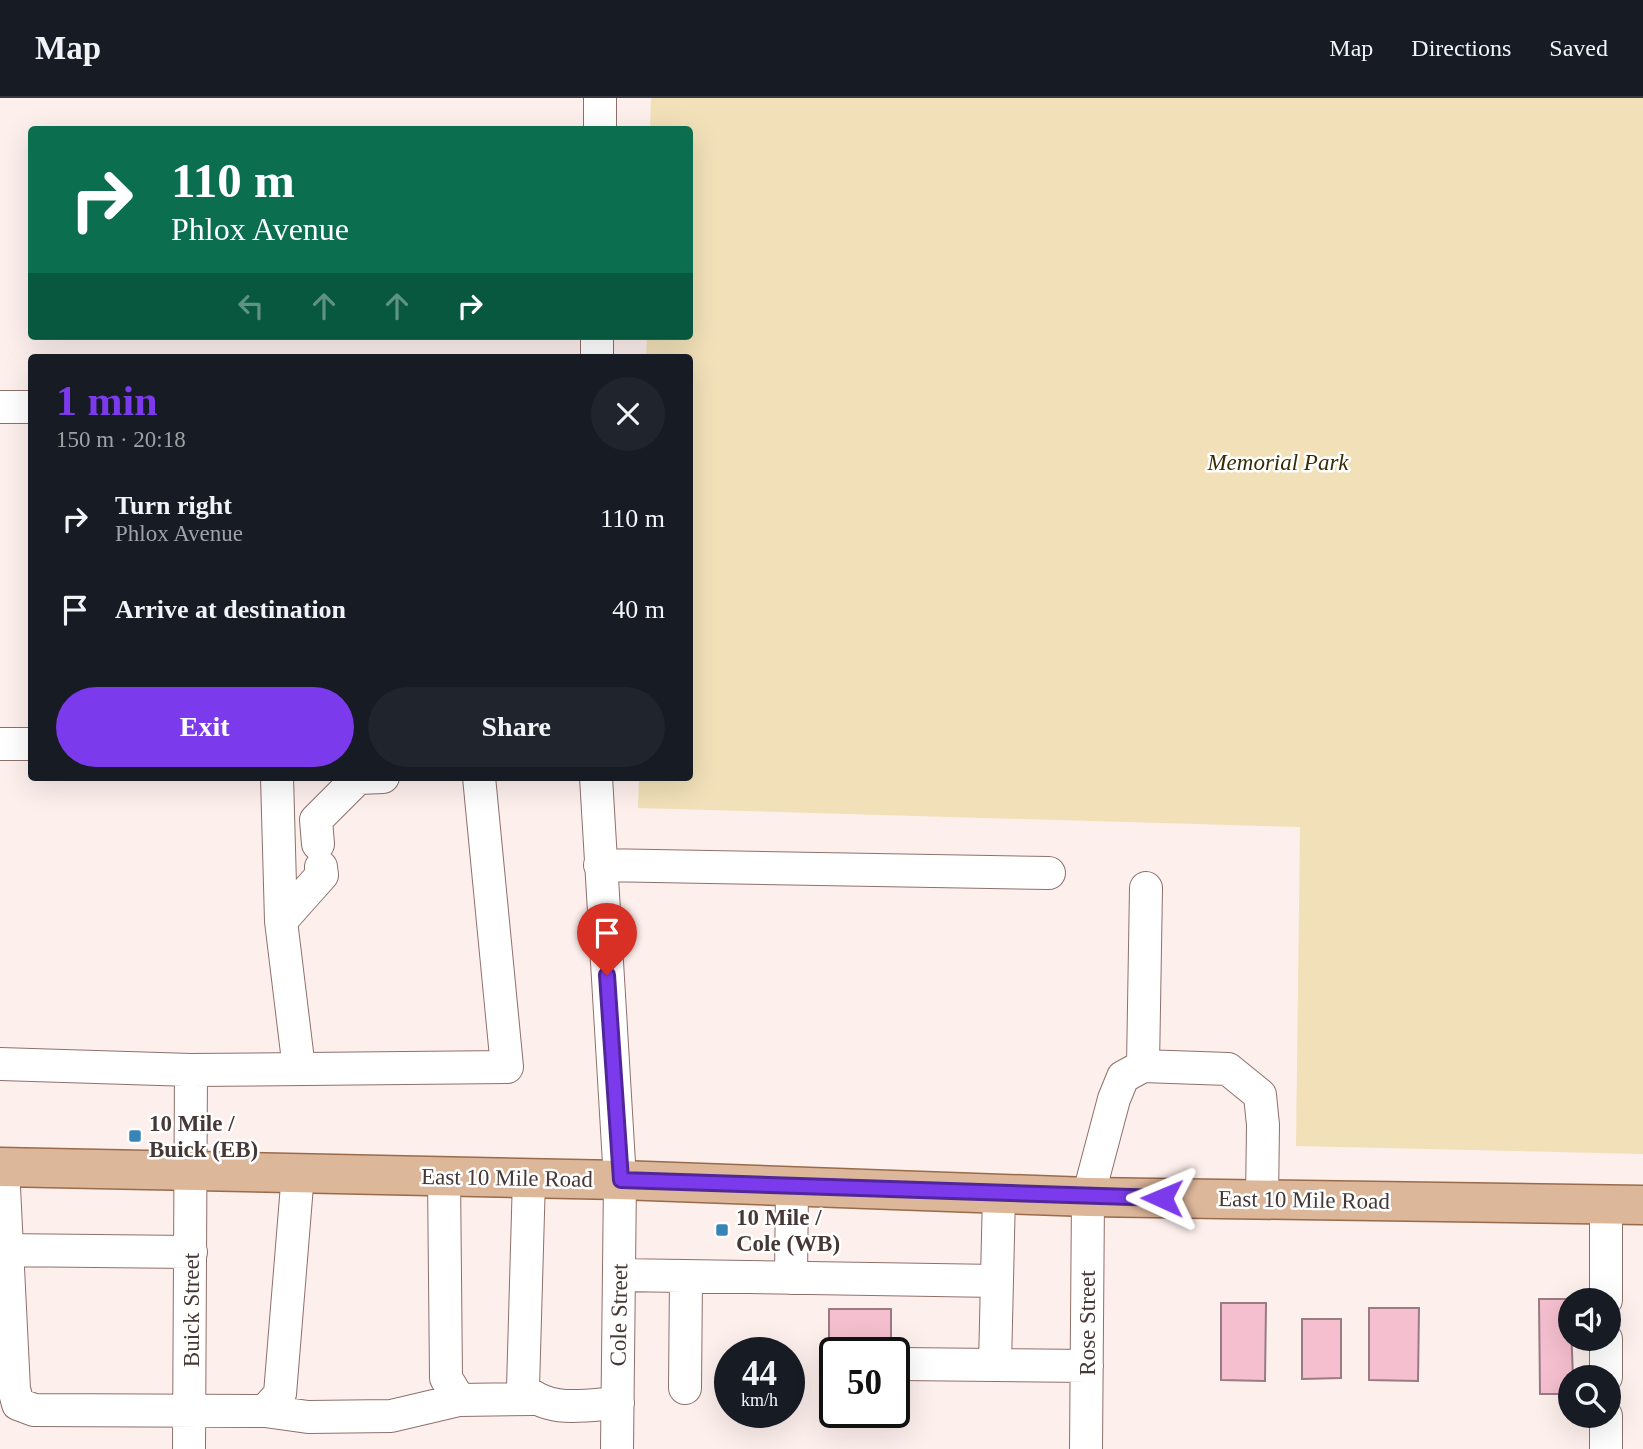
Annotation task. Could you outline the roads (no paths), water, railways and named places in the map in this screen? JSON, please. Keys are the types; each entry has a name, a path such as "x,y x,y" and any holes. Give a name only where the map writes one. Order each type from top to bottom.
{"main road":[{"name":"East 10 Mile Road","path":"1,1167 621,1180 1088,1197 1625,1204"}],"street":[{"path":"600,98 600,126"},
{"path":"0,407 28,407"},
{"path":"0,744 28,744"},
{"path":"277,781 281,921 299,1069"},
{"path":"281,921 322,875 316,820 355,781"},
{"path":"0,1064 191,1070 507,1067 479,781"},
{"name":"Cole Street","path":"596,781 621,1180 617,1449"},
{"path":"600,865 1049,873"},
{"path":"1146,888 1143,1066 1228,1069 1261,1095 1262,1200"},
{"name":"Rose Street","path":"1086,1449 1088,1197 1114,1099 1124,1077 1143,1066"},
{"name":"Buick Street","path":"189,1449 191,1070"},
{"path":"1,1167 13,1389 18,1404 34,1410 265,1411 308,1417 391,1416 459,1400 534,1399 558,1406 618,1404"},
{"path":"265,1411 280,1394 298,1173"},
{"path":"444,1176 446,1378 459,1400"},
{"path":"528,1178 523,1388 534,1399"},
{"path":"791,1278 792,1187"},
{"path":"995,1365 999,1194"},
{"path":"1608,1288 1625,1204"},
{"path":"4,1250 191,1252"},
{"path":"619,1275 998,1281"},
{"path":"685,1388 686,1277"},
{"path":"910,1364 1087,1366"},
{"path":"1606,1428 1606,1449"}],"place":[{"name":"10 Mile / Buick (EB)","path":"135,1136"},
{"name":"10 Mile / Cole (WB)","path":"722,1230"}],"park label":[{"name":"Memorial Park","path":"1278,462"}]}
